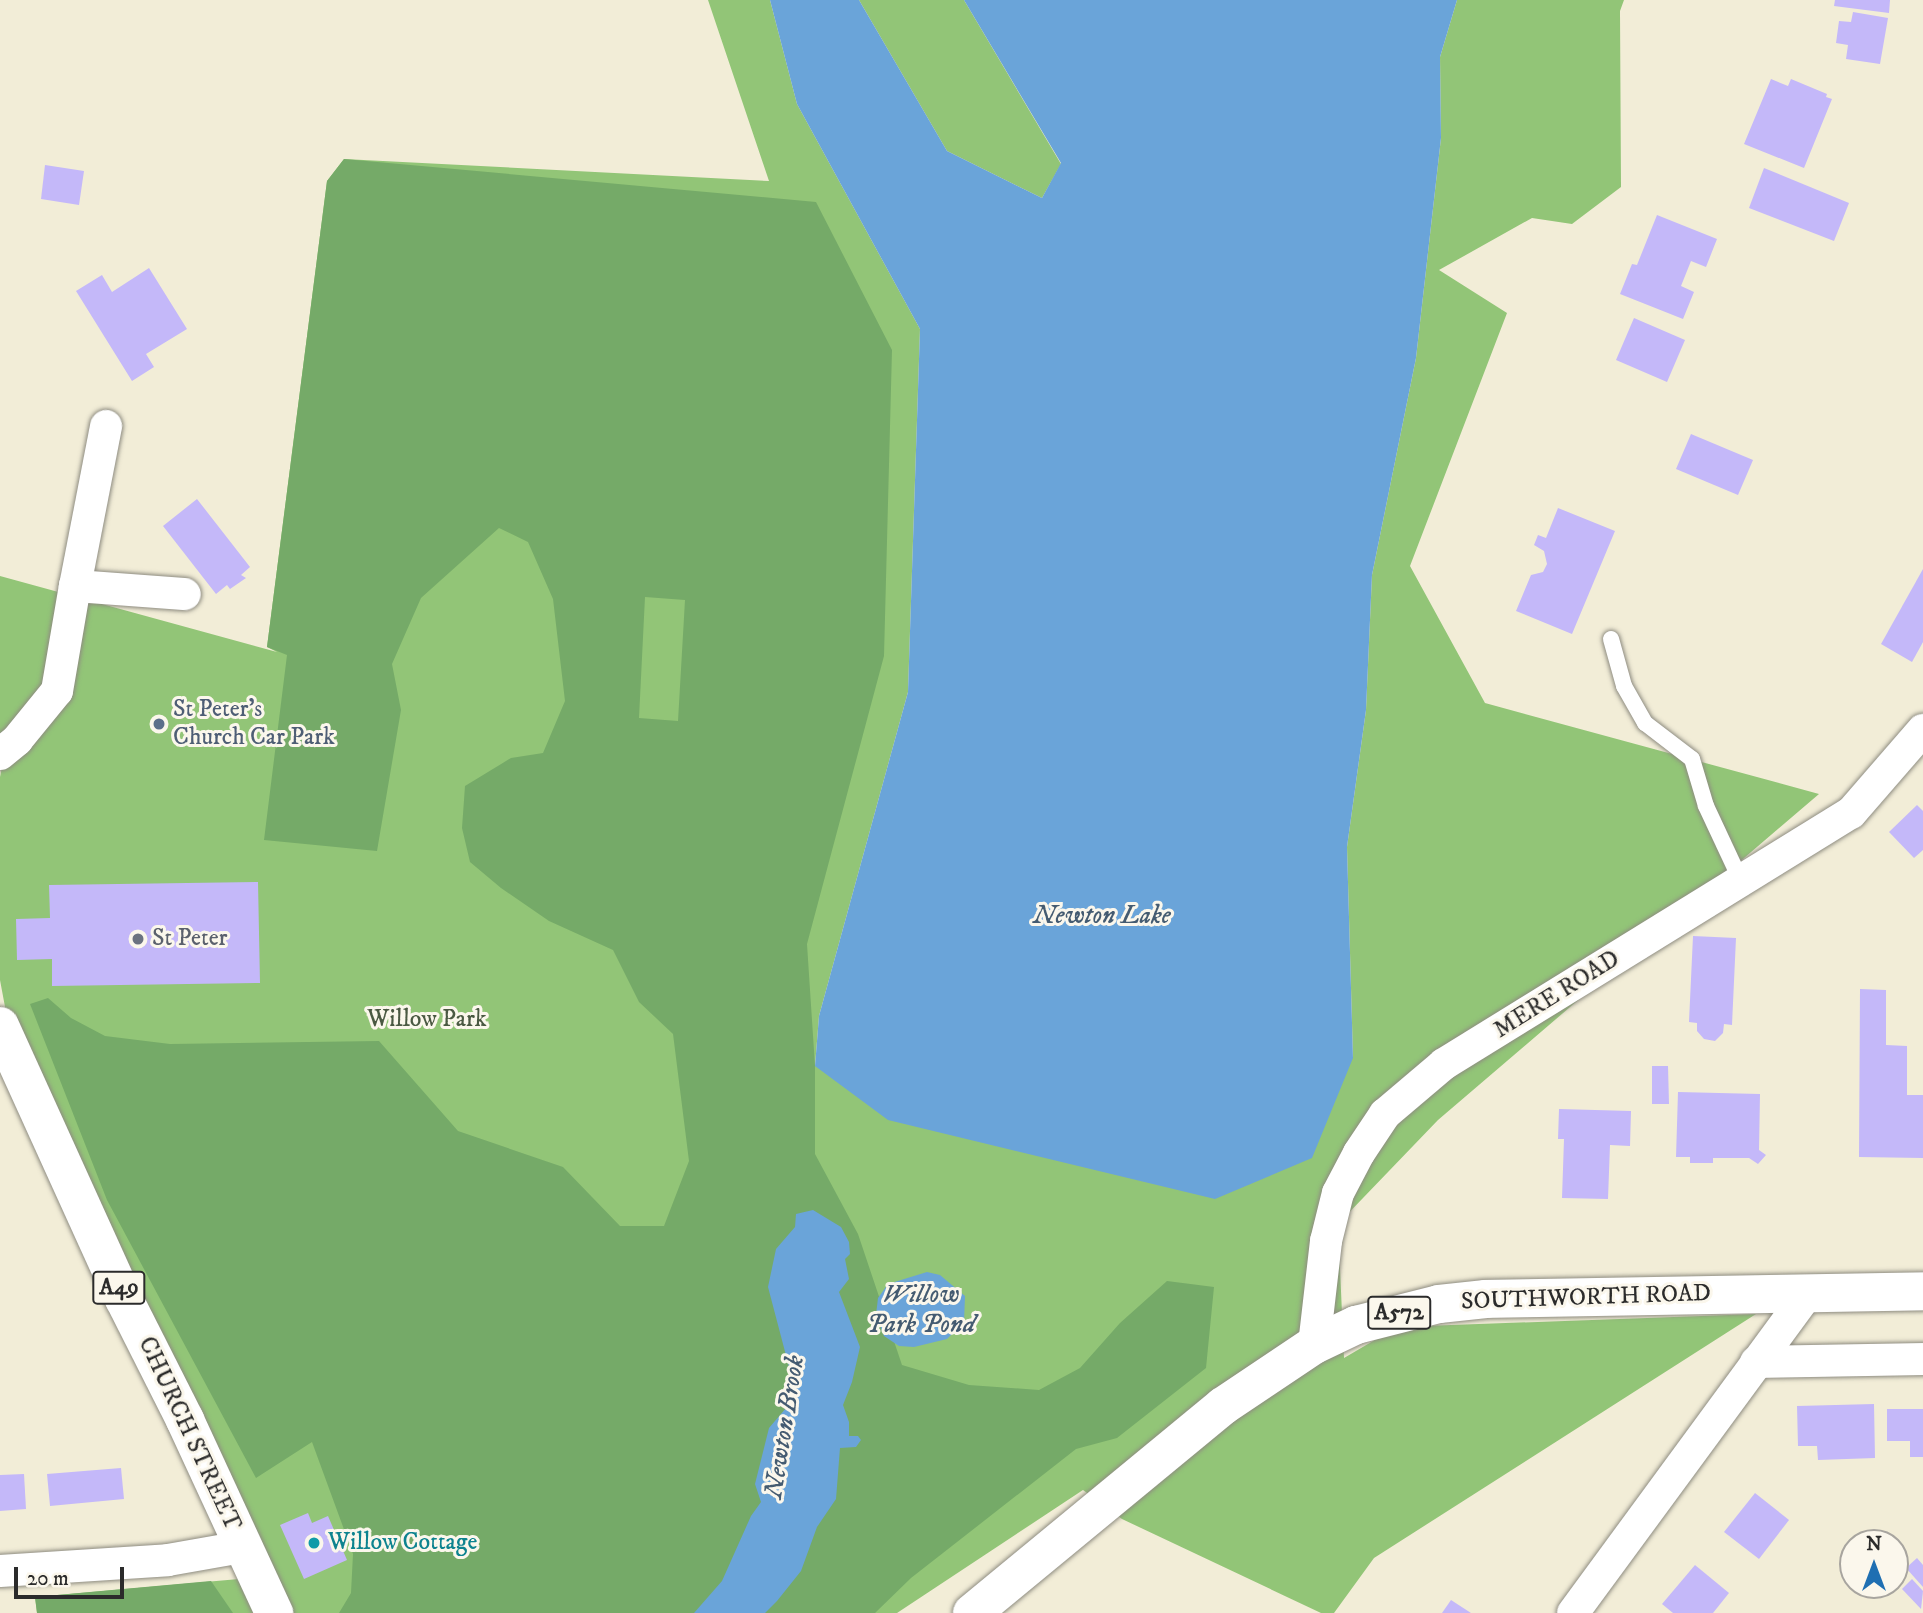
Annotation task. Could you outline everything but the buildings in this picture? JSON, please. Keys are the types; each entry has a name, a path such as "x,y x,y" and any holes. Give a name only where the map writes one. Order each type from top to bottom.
{"main road":[{"name":"CHURCH STREET","path":"0,1026 124,1299 185,1420 274,1613"},
{"name":"SOUTHWORTH ROAD","path":"972,1613 1223,1406 1314,1345 1356,1325 1395,1314 1486,1299 1923,1291"}],"street":[{"path":"0,754 18,740 57,691 106,426"},
{"path":"75,586 184,594"},
{"name":"MERE ROAD","path":"1314,1345 1326,1241 1338,1193 1359,1153 1385,1114 1444,1065 1851,813 1923,730"},
{"path":"1573,1613 1809,1292"},
{"path":"1756,1362 1923,1359"},
{"path":"0,1571 168,1560 242,1547"}],"lane":[{"path":"1611,639 1624,686 1645,723 1692,760 1706,806 1741,881"}],"green space":[{"name":"Willow Park","path":"708,0 770,0 797,104 920,329 908,692 819,1016 815,1066 1353,1058 1347,847 1366,710 1372,575 1416,358 1441,138 1440,57 1457,0 1624,0 1620,11 1621,187 1572,224 1532,218 1439,270 1507,313 1410,566 1485,703 1819,794 1438,1120 1338,1224 1344,1358 1397,1327 1756,1314 1374,1558 1334,1613 1321,1613 1122,1519 1083,1490 897,1613 37,1613 35,1597 273,1576 14,1055 0,980 0,777 5,752 0,750 0,576 277,652 267,647 327,181 344,159 769,181"},
{"path":"859,0 964,0 1061,164 1042,198 947,151"},
{"path":"344,159 816,202 892,350 884,656 807,944 815,1066 815,1154 858,1234 902,1365 969,1385 1039,1390 1080,1368 1120,1323 1167,1281 1214,1287 1206,1368 1117,1438 1076,1449 911,1578 875,1613 339,1613 351,1593 353,1554 312,1442 256,1478 107,1200 30,1004 48,998 71,1018 105,1036 170,1044 379,1041 458,1131 563,1167 620,1226 664,1226 689,1161 673,1034 639,1002 613,950 549,921 501,888 470,862 462,828 465,786 511,758 543,753 565,701 553,599 528,542 499,528 421,598 392,664 401,710 377,851 264,840 287,655 267,647 327,181","holes":["645,597 685,600 678,721 639,718"]},
{"path":"211,1581 233,1613 37,1613 35,1597"}],"water":[{"name":"Newton Lake","path":"770,0 859,0 947,151 1042,198 1061,163 964,0 1457,0 1440,57 1441,138 1416,358 1372,575 1366,710 1347,847 1353,1058 1312,1158 1215,1199 888,1120 815,1066 819,1016 908,692 920,329 797,104"},
{"name":"Newton Brook","path":"813,1210 841,1227 849,1242 850,1254 845,1259 849,1279 839,1292 860,1347 852,1382 843,1405 849,1422 849,1436 858,1436 861,1440 856,1447 840,1448 836,1499 817,1527 801,1571 777,1601 765,1613 694,1613 722,1581 751,1516 761,1502 755,1484 769,1428 786,1408 793,1382 768,1287 776,1249 795,1227 796,1214"},
{"name":"Willow Park Pond","path":"927,1272 940,1275 965,1296 964,1322 947,1339 914,1347 899,1346 884,1336 876,1315 878,1298 888,1284"}],"place":[{"name":"St Peter's Church Car Park","path":"159,724"},
{"name":"St Peter","path":"138,939"},
{"name":"Willow Cottage","path":"314,1543"}]}
